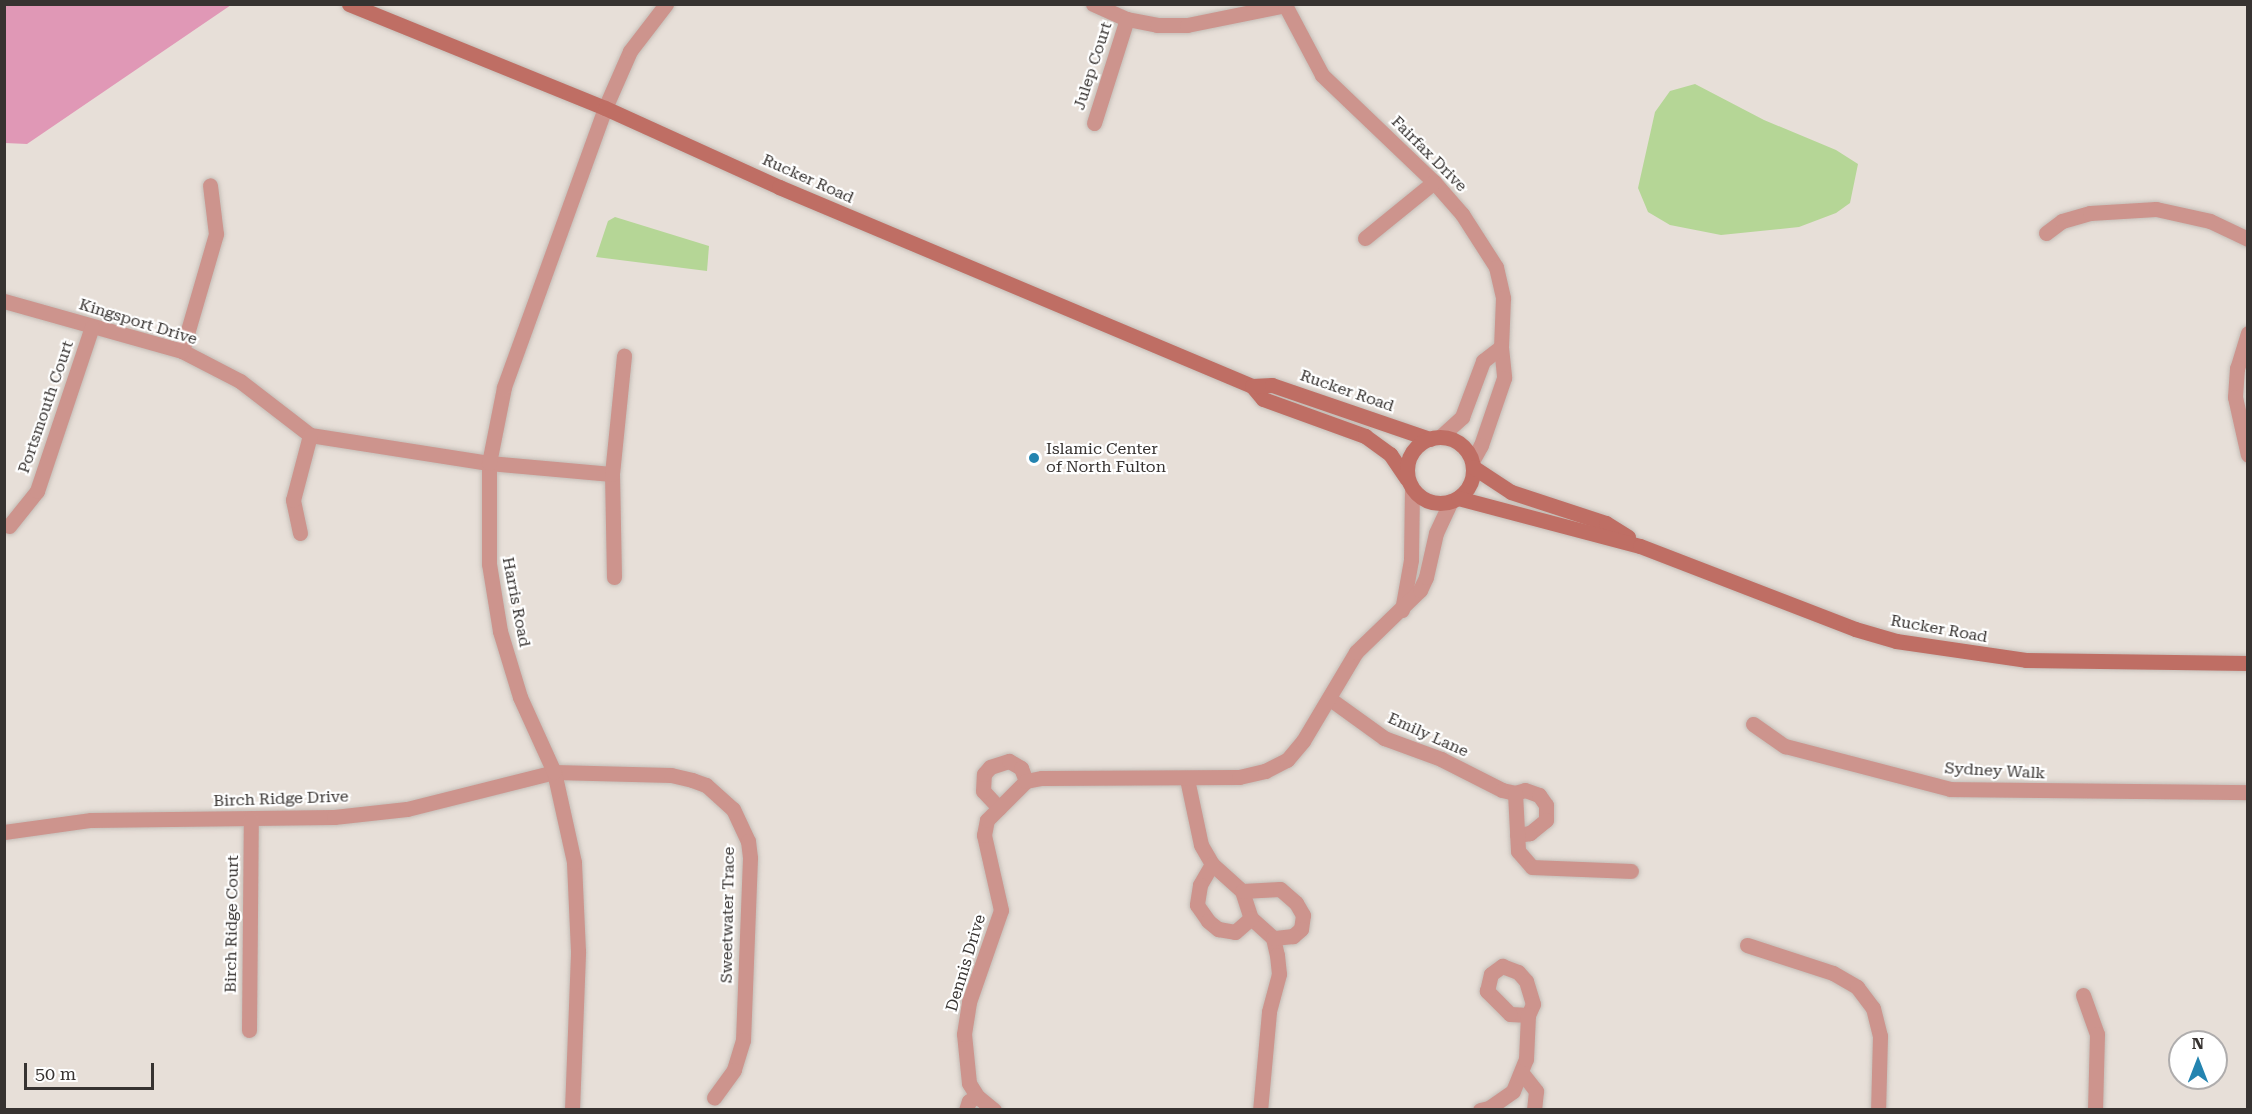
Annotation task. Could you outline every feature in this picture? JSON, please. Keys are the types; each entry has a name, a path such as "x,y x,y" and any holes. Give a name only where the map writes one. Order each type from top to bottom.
{"main road":[{"name":"Rucker Road","path":"349,4 605,108 779,187 1252,386 1272,385 1435,438"},
{"name":"Rucker Road","path":"1252,386 1263,399 1365,436 1390,454 1410,484"},
{"path":"1435,438 1457,441 1473,464 1469,487 1454,500 1433,503 1410,484 1411,453 1435,438"},
{"name":"Rucker Road","path":"1473,464 1511,492 1606,523 1640,546"},
{"name":"Rucker Road","path":"1454,500 1640,546 1854,629 1925,647 2026,660 2247,663"}],"street":[{"name":"Harris Road","path":"572,1110 578,951 574,862 554,772 520,697 500,631 489,564 489,463 508,376 605,108 630,51 666,4"},
{"path":"1093,4 1127,19 1187,25 1285,4"},
{"name":"Fairfax Drive","path":"1285,4 1322,75 1434,182 1480,236 1496,267 1503,298 1501,347 1504,378 1473,464"},
{"name":"Julep Court","path":"1094,123 1127,19"},
{"path":"1365,238 1434,182"},
{"path":"182,351 216,234 210,185"},
{"path":"2046,233 2062,220 2090,213 2156,209 2210,221 2247,239"},
{"name":"Kingsport Drive","path":"4,301 182,351 240,381 277,406 310,435"},
{"name":"Portsmouth Court","path":"9,526 37,491 92,327"},
{"path":"2247,333 2237,368 2235,397 2247,455"},
{"path":"1435,438 1462,417 1484,362 1501,347"},
{"path":"614,577 612,474 624,356"},
{"path":"300,533 293,500 310,435 489,463 612,474"},
{"path":"1402,610 1411,560 1410,484"},
{"path":"999,808 983,791 984,774 990,767 1009,761 1021,768 1026,781 1042,777 1187,779 1239,777 1265,771 1287,760 1329,699 1356,652 1402,610 1426,578 1430,550 1454,500"},
{"name":"Emily Lane","path":"1329,699 1384,738 1441,759 1515,794 1534,792 1546,805 1542,827 1517,835"},
{"name":"Sydney Walk","path":"1753,724 1785,747 1950,789 2247,792"},
{"name":"Birch Ridge Drive","path":"4,832 91,820 334,817 407,809 554,772"},
{"name":"Sweetwater Trace","path":"554,772 671,775 692,780 720,796 741,823 750,858 743,1040 734,1070 714,1098"},
{"path":"1187,779 1194,827 1212,864 1242,891 1251,918 1273,938 1279,974 1269,1012 1260,1110"},
{"name":"Dennis Drive","path":"994,1110 977,1096 965,1069 964,1034 969,1002 1001,910 984,836 987,820 1026,781"},
{"path":"1515,794 1518,851 1532,867 1631,872"},
{"name":"Birch Ridge Court","path":"249,1030 252,819"},
{"path":"1212,864 1200,885 1197,905 1208,921 1218,929 1235,932 1251,918"},
{"path":"1242,891 1280,889 1296,903 1303,915 1300,929 1293,936 1273,938"},
{"path":"1747,945 1833,973 1857,987 1873,1008 1880,1036 1878,1110"},
{"path":"2084,995 2097,1034 2095,1110"},
{"path":"1487,1109 1513,1091 1522,1073 1529,1044 1528,1015"},
{"path":"1522,1073 1536,1091 1534,1110"},
{"path":"966,1110 969,1101 977,1096"}],"shaded area":[{"path":"5,4 231,5 27,144 5,143"},
{"path":"1695,84 1764,120 1836,150 1858,164 1850,203 1836,213 1799,227 1721,235 1670,225 1648,212 1638,188 1655,112 1670,91"},
{"path":"615,217 709,246 707,271 596,257 608,221"}],"place":[{"name":"Islamic Center of North Fulton","path":"1034,458"}]}
